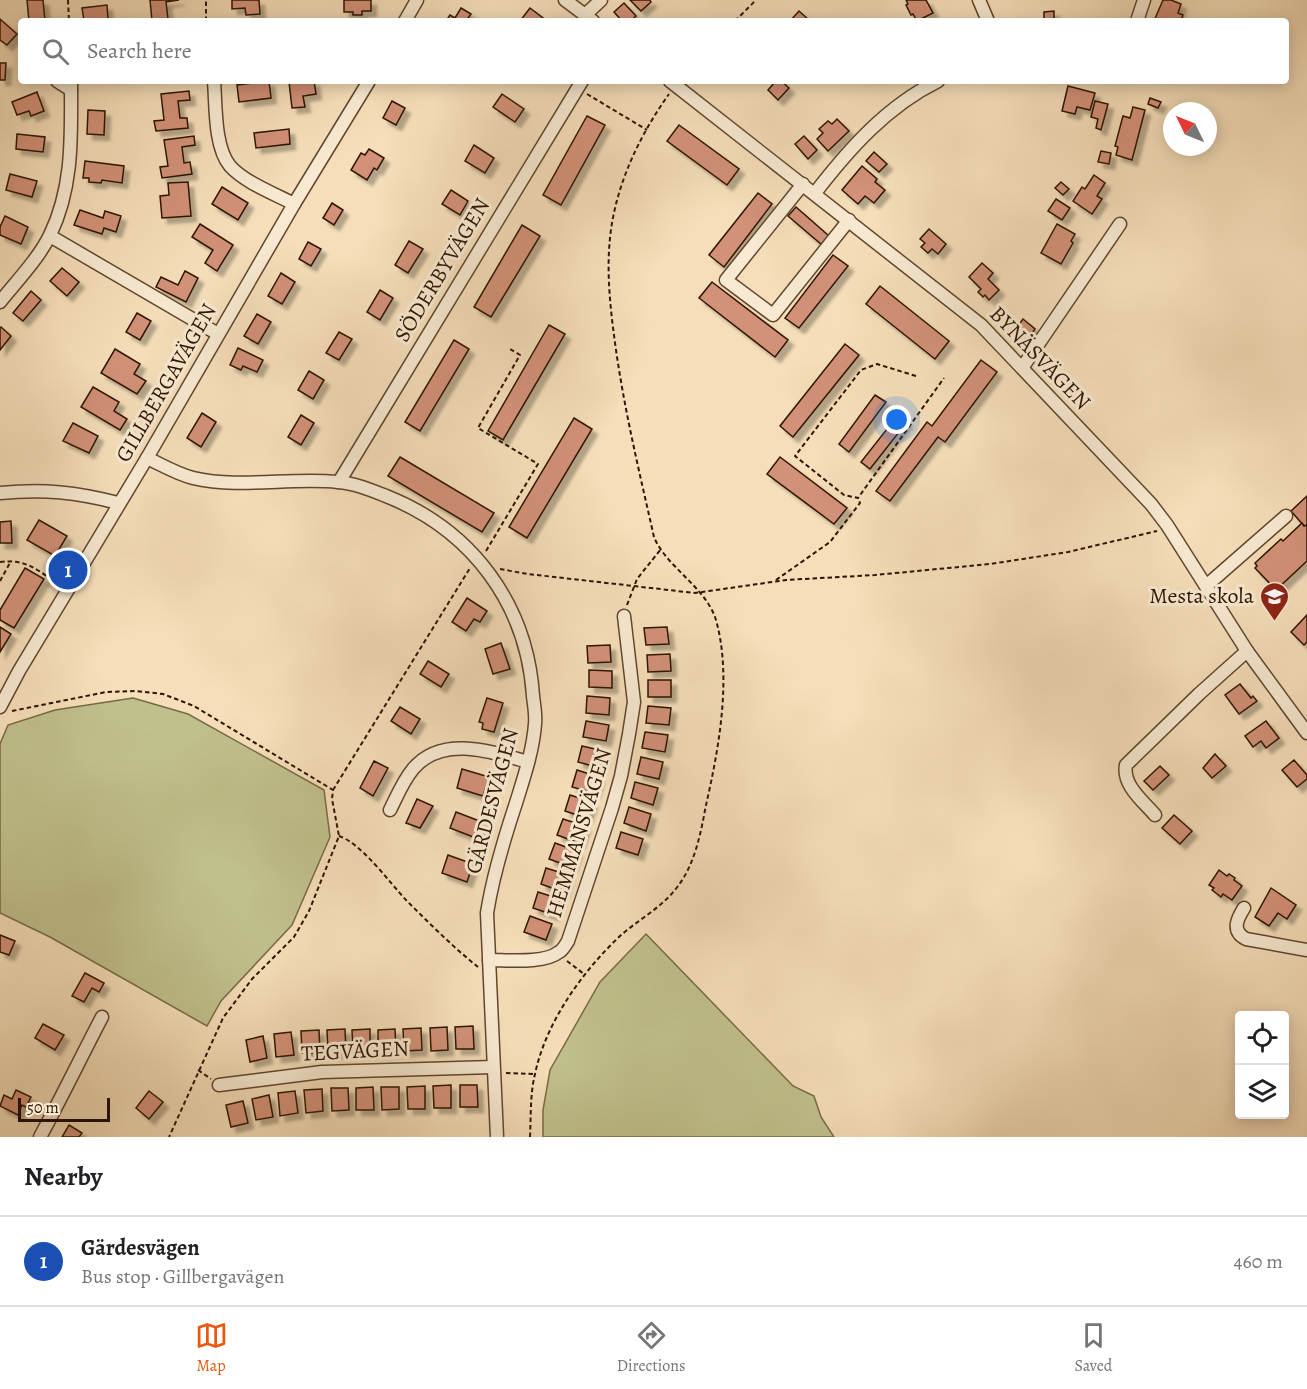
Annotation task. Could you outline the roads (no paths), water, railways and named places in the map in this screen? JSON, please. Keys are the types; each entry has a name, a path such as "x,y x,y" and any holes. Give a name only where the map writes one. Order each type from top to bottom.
{"street":[{"path":"407,18 417,0"},
{"path":"565,0 589,18 601,0"},
{"path":"979,0 987,18"},
{"path":"1138,18 1144,0"},
{"path":"214,84 220,146 224,158 240,175 294,204"},
{"name":"GILLBERGAVÄGEN","path":"5,710 19,671 367,84"},
{"name":"BYNÄSVÄGEN","path":"674,84 981,325 1151,504 1167,525 1247,651 1307,733"},
{"path":"815,194 872,127 910,97 933,84"},
{"name":"SÖDERBYVÄGEN","path":"339,482 580,85"},
{"path":"0,302 50,236 59,211 71,155 73,117 71,86"},
{"path":"803,184 726,280 772,315 849,220"},
{"path":"1022,368 1120,224"},
{"path":"50,236 218,334"},
{"name":"GÄRDESVÄGEN","path":"147,458 192,478 339,482 374,491 418,511 481,557 509,604 525,643 532,683 535,723 528,762 492,882 487,913 497,1137"},
{"path":"0,493 58,491 118,503"},
{"path":"1206,586 1286,516"},
{"name":"HEMMANSVÄGEN","path":"489,964 549,957 560,952 568,941 612,808 627,745 634,702 624,616"},
{"path":"1155,815 1127,781 1124,773 1126,765 1247,651"},
{"path":"390,810 406,778 415,766 429,756 465,748 487,751 528,762"},
{"path":"1244,908 1236,921 1237,931 1241,936 1246,939 1307,950"},
{"path":"40,1137 102,1017"},
{"name":"TEGVÄGEN","path":"219,1085 322,1072 494,1070"}],"place":[{"name":"Gärdesvägen","path":"68,570"},
{"name":"Mesta skola","path":"1275,622"}]}
